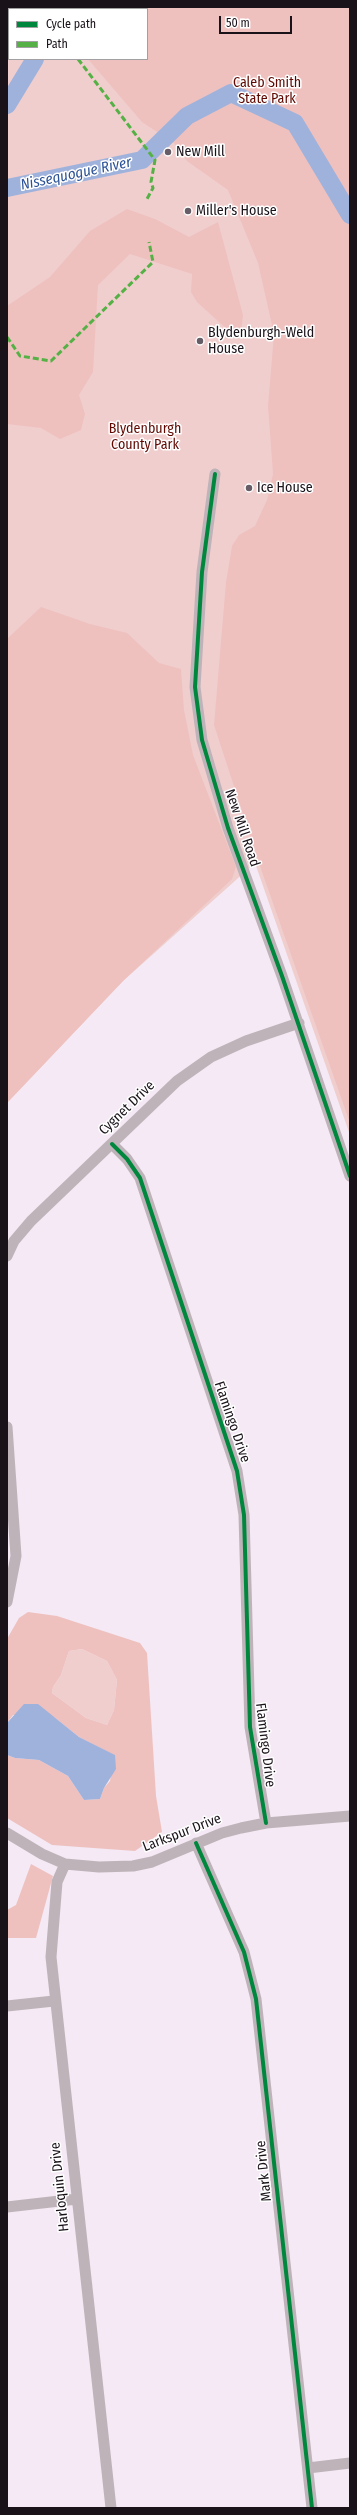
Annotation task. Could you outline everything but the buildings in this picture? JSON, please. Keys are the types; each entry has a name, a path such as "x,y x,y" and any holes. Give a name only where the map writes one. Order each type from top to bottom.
{"street":[{"name":"New Mill Road","path":"215,474 202,572 196,687 202,740 228,828 299,1023 350,1176"},
{"name":"Cygnet Drive","path":"7,1256 14,1241 31,1221 177,1081 211,1057 246,1041 299,1023"},
{"name":"Flamingo Drive","path":"112,1144 127,1159 140,1178 237,1471 244,1515 250,1728 266,1823"},
{"path":"7,1427 16,1556 7,1602"},
{"name":"Larkspur Drive","path":"7,1833 42,1854 65,1864 99,1867 133,1866 152,1862 222,1833 266,1823 350,1816"},
{"name":"Mark Drive","path":"196,1843 244,1952 256,1998 312,2508"},
{"name":"Harloquin Drive","path":"65,1864 57,1882 51,1949 54,2001 111,2508"},
{"path":"7,2006 54,2001"},
{"path":"7,2207 77,2199"},
{"path":"308,2468 350,2463"}],"green space":[{"name":"Blydenburgh County Park","path":"7,7 350,7 350,1135 255,863 123,981 7,1103"},
{"name":"Caleb Smith State Park","path":"350,7 350,1123 261,869 214,725 226,582 232,546 239,535 255,526 267,500 273,474 268,406 274,334 258,263 228,190 187,161 174,143 142,122 89,60 148,60 148,8 110,8"},
{"path":"127,209 155,219 189,237 218,222 243,315 241,334 229,331 197,302 191,292 192,274 130,254 98,285 93,372 79,395 85,414 81,430 60,439 41,428 7,424 7,306 50,277 90,231"},
{"path":"41,607 90,624 127,633 159,663 181,669 184,710 193,755 236,867 232,879 123,981 7,1103 7,639"},
{"path":"28,1612 57,1616 140,1643 147,1653 156,1796 162,1832 135,1851 52,1845 7,1818 7,1755 15,1758 39,1760 68,1776 84,1800 100,1799 104,1788 110,1781 114,1755 79,1737 54,1717 13,1715 7,1723 7,1639 19,1618","holes":["82,1649 107,1661 117,1680 114,1710 107,1725 86,1718 52,1693 53,1687 61,1675 69,1651"]},
{"path":"82,1649 107,1661 117,1680 114,1710 107,1725 86,1718 52,1693 53,1687 61,1675 69,1651"},
{"path":"31,1864 53,1876 36,1938 7,1938 7,1910 16,1905"}],"water":[{"path":"24,1704 38,1704 79,1737 115,1755 116,1769 104,1788 100,1799 84,1800 68,1776 39,1760 15,1758 7,1755 7,1723"}],"waterway":[{"path":"7,105 34,60"},
{"name":"Nissequogue River","path":"7,188 142,160 187,116 231,93 295,123 350,215"}],"marked path":[{"path":"79,60 155,160 151,182 153,188 147,199"},
{"path":"7,337 20,356 51,361 153,262 149,242"}],"cycle path":[{"path":"215,474 202,572 195,687 202,740 228,828 282,976 350,1176"},
{"path":"112,1144 127,1159 140,1178 237,1471 244,1515 250,1727 266,1823"},
{"path":"196,1843 244,1952 256,1999 312,2508"}],"place":[{"name":"New Mill","path":"168,152"},
{"name":"Miller's House","path":"188,211"},
{"name":"Blydenburgh-Weld House","path":"200,341"},
{"name":"Ice House","path":"249,488"}]}
